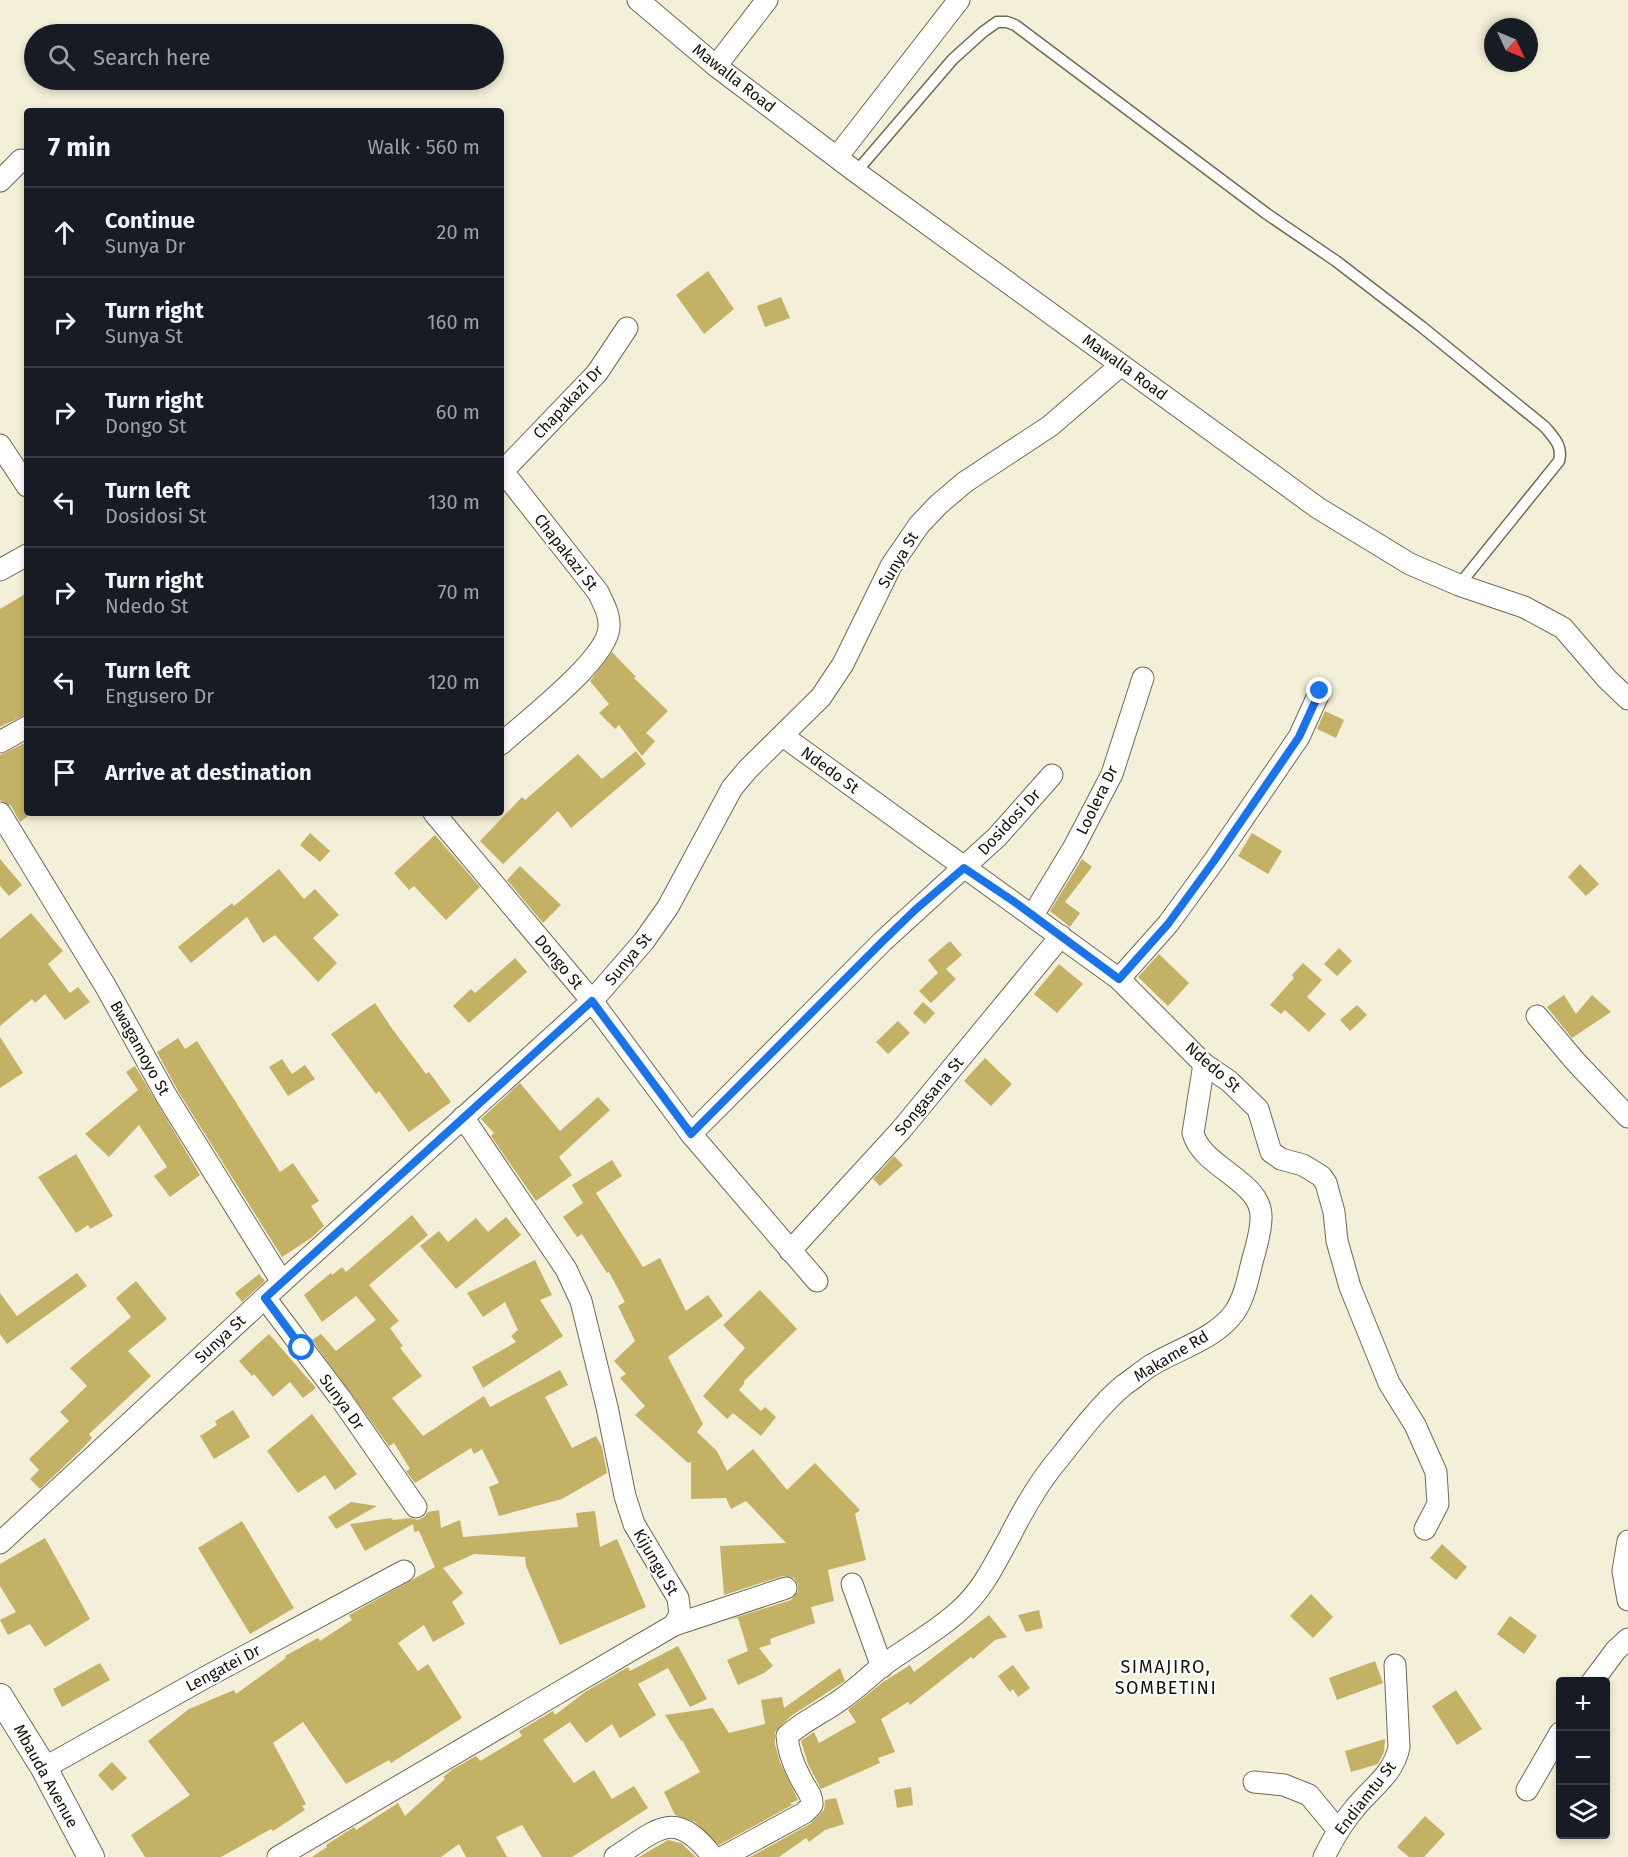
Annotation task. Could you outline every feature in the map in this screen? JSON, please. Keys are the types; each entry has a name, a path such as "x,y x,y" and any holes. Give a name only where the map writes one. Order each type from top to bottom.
{"street":[{"name":"Mawalla Road","path":"638,0 716,66 856,172 1318,508 1410,564 1460,585 1524,607 1563,628 1607,679 1628,699"},
{"path":"716,66 767,0"},
{"path":"837,157 959,0"},
{"path":"0,181 21,160"},
{"name":"Chapakazi Dr","path":"504,468 597,373 627,328"},
{"name":"Sunya St","path":"0,1543 282,1282 592,1001 644,941 668,907 732,788 820,697 843,664 891,566 903,546 926,518 965,482 1050,426 1121,365"},
{"path":"0,445 24,481"},
{"name":"Chapakazi St","path":"504,473 598,592 607,612 609,627 600,650 566,686 504,741"},
{"path":"0,570 24,557"},
{"name":"Loolera Dr","path":"1033,915 1074,847 1112,774 1143,678"},
{"path":"1119,979 1168,924 1214,861 1299,737 1320,691"},
{"path":"0,742 24,729"},
{"name":"Ndedo St","path":"783,736 1119,979 1204,1064 1258,1109 1271,1152 1281,1159 1303,1165 1317,1172 1326,1183 1334,1212 1337,1241 1350,1287 1389,1383 1415,1425 1436,1472 1438,1504 1425,1529"},
{"name":"Dosidosi Dr","path":"691,1134 883,941 1016,818 1052,775"},
{"name":"Bwagamoyo St","path":"0,813 106,987 167,1097 282,1282"},
{"name":"Dongo St","path":"437,816 592,1001 691,1134 817,1281"},
{"name":"Songasana St","path":"790,1251 901,1130 1061,936"},
{"path":"1537,1016 1628,1118"},
{"name":"Makame Rd","path":"882,1667 936,1629 974,1596 991,1572 1021,1515 1059,1457 1121,1387 1149,1366 1205,1337 1234,1313 1243,1295 1262,1217 1259,1203 1253,1193 1216,1164 1195,1142 1193,1133 1204,1064"},
{"name":"Kijungu St","path":"463,1117 566,1269 581,1301 607,1407 625,1496 634,1524 678,1598 680,1614 674,1625"},
{"name":"Sunya Dr","path":"265,1298 341,1399 416,1507"},
{"path":"1628,1540 1623,1571 1628,1600"},
{"name":"Lengatei Dr","path":"44,1767 404,1571"},
{"path":"723,1857 809,1809 813,1799 797,1772 787,1736 859,1686 882,1667 852,1584"},
{"path":"278,1857 674,1625 786,1588"},
{"path":"1596,1677 1616,1650 1628,1639"},
{"name":"Endiamtu St","path":"1324,1857 1338,1830 1366,1795 1392,1768 1396,1759 1399,1747 1395,1665"},
{"name":"Mbauda Avenue","path":"0,1697 44,1767 91,1857"},
{"path":"1527,1790 1556,1740"},
{"path":"1254,1782 1284,1785 1309,1795 1338,1830"},
{"path":"615,1857 660,1829 671,1825 684,1828 713,1857"}],"lane":[{"path":"856,172 953,59 997,22 1007,22 1015,26 1267,214 1336,261 1422,327 1536,420 1559,443 1561,453 1559,461 1460,585"}],"building":[{"path":"708,271 734,309 704,334 676,295"},
{"path":"781,297 790,318 765,327 757,306"},
{"path":"24,595 24,715 0,727 0,609"},
{"path":"612,652 636,677 634,678 668,711 646,733 655,741 642,756 619,725 615,729 599,713 609,704 590,681"},
{"path":"1325,711 1344,720 1336,738 1317,729"},
{"path":"24,743 24,816 27,817 20,822 11,806 0,800 0,755"},
{"path":"636,751 646,764 571,828 558,811 503,864 480,841 522,797 525,800 578,754 602,779"},
{"path":"310,833 330,851 320,862 300,845"},
{"path":"1252,833 1282,851 1268,874 1238,856"},
{"path":"435,835 480,887 446,920 414,886 409,890 394,873"},
{"path":"0,859 22,885 9,896 0,886"},
{"path":"1082,859 1092,867 1065,902 1080,913 1070,927 1050,911"},
{"path":"1580,864 1599,884 1586,896 1568,877"},
{"path":"520,866 561,905 543,923 507,880"},
{"path":"279,869 304,899 315,889 339,915 313,938 337,963 318,982 275,935 263,943 247,917 191,963 178,947 232,903 234,906"},
{"path":"31,913 63,951 48,964 70,993 78,987 90,1002 65,1020 45,994 35,1003 32,999 0,1026 0,939"},
{"path":"950,941 962,955 946,969 956,979 931,1003 919,991 938,973 928,960"},
{"path":"1339,948 1352,961 1337,976 1324,964"},
{"path":"1159,954 1189,983 1168,1006 1138,977"},
{"path":"515,958 527,972 469,1023 453,1006 471,989 475,993"},
{"path":"1303,963 1322,980 1307,997 1326,1014 1309,1032 1285,1010 1281,1014 1270,1005 1294,978 1292,975"},
{"path":"1059,964 1083,984 1057,1013 1034,994"},
{"path":"1564,995 1576,1014 1592,995 1611,1012 1572,1038 1547,1007"},
{"path":"923,1002 935,1013 925,1024 913,1013"},
{"path":"375,1003 426,1074 429,1072 451,1102 409,1132 379,1091 376,1094 331,1034"},
{"path":"1357,1005 1367,1015 1350,1031 1340,1020"},
{"path":"898,1021 910,1033 888,1054 876,1042"},
{"path":"0,1037 23,1073 0,1088"},
{"path":"178,1038 185,1049 197,1041 280,1172 293,1163 319,1201 311,1206 324,1226 311,1238 282,1257 178,1091 157,1052"},
{"path":"985,1058 1012,1084 991,1106 964,1081"},
{"path":"282,1059 292,1074 305,1065 315,1079 288,1096 269,1067"},
{"path":"135,1066 200,1175 170,1197 154,1176 167,1167 139,1125 109,1157 85,1134 138,1090 126,1072"},
{"path":"520,1083 560,1131 598,1097 610,1110 559,1157 572,1175 536,1201 491,1136 494,1133 481,1119"},
{"path":"76,1154 113,1216 90,1229 88,1225 76,1233 38,1177"},
{"path":"894,1156 903,1165 880,1186 873,1179"},
{"path":"612,1160 622,1176 596,1193 643,1267 660,1258 686,1311 708,1295 723,1316 668,1357 703,1424 697,1432 717,1451 727,1471 753,1449 787,1490 815,1463 860,1510 855,1514 866,1560 828,1570 834,1601 811,1607 815,1623 770,1639 771,1644 759,1648 773,1666 764,1673 738,1685 727,1660 748,1651 738,1618 731,1619 791,1600 798,1591 798,1585 794,1578 783,1576 724,1595 720,1546 786,1543 746,1501 731,1509 726,1498 691,1499 691,1462 688,1463 635,1415 645,1406 620,1378 626,1374 614,1361 635,1341 618,1306 625,1302 609,1272 607,1273 582,1234 577,1237 563,1217 583,1203 572,1185"},
{"path":"412,1215 428,1235 369,1285 399,1321 390,1328 403,1346 400,1348 422,1376 392,1398 423,1436 484,1396 490,1407 560,1370 568,1385 545,1397 572,1448 596,1436 602,1447 607,1473 562,1499 499,1516 489,1487 499,1483 482,1449 474,1454 471,1448 415,1483 406,1471 410,1469 394,1443 389,1446 312,1340 321,1334 336,1351 376,1320 356,1296 322,1322 304,1295 331,1273 332,1275 342,1267 346,1272"},
{"path":"506,1217 521,1235 456,1289 420,1246 439,1231 448,1242 476,1218 488,1232"},
{"path":"535,1260 552,1295 540,1300 563,1336 483,1388 472,1367 516,1342 511,1336 518,1330 505,1302 483,1317 467,1293"},
{"path":"77,1273 87,1286 7,1344 0,1334 0,1293 17,1316"},
{"path":"259,1274 265,1281 242,1302 235,1293"},
{"path":"136,1281 167,1319 128,1351 151,1376 89,1434 92,1438 40,1489 30,1479 39,1470 29,1459 69,1421 60,1412 87,1386 70,1368 131,1317 116,1298"},
{"path":"760,1290 797,1329 744,1381 739,1390 761,1411 765,1407 776,1417 761,1436 733,1413 727,1419 703,1396 745,1348 723,1325"},
{"path":"269,1334 316,1388 303,1398 290,1382 273,1397 254,1374 252,1376 239,1361"},
{"path":"233,1410 250,1437 214,1459 200,1436 217,1425 215,1421"},
{"path":"312,1414 357,1474 335,1490 325,1475 298,1493 267,1451"},
{"path":"351,1502 377,1506 336,1529 328,1517"},
{"path":"439,1510 441,1528 460,1520 463,1537 578,1527 576,1513 595,1511 600,1547 617,1539 646,1607 560,1645 526,1566 525,1557 474,1554 443,1568 463,1593 452,1602 465,1624 433,1642 424,1625 398,1643 418,1671 428,1664 462,1718 391,1763 389,1760 346,1784 303,1722 273,1743 306,1804 302,1806 305,1810 273,1831 271,1829 221,1857 145,1857 131,1835 190,1795 148,1741 189,1709 234,1690 236,1694 286,1658 285,1656 318,1638 320,1641 352,1620 349,1615 435,1567 419,1531 414,1532 413,1524 365,1551 350,1524 391,1518 393,1520 410,1518 418,1520 428,1512"},
{"path":"242,1521 294,1608 250,1634 198,1548"},
{"path":"45,1538 90,1619 45,1647 30,1624 8,1635 0,1620 16,1612 0,1586 0,1564"},
{"path":"1442,1544 1467,1567 1456,1580 1430,1558"},
{"path":"1311,1594 1333,1617 1313,1638 1290,1616"},
{"path":"1039,1610 1043,1628 1026,1632 1018,1615"},
{"path":"989,1615 1007,1637 995,1640 910,1705 908,1702 881,1719 895,1752 878,1758 880,1763 821,1789 808,1764 801,1741 814,1732 819,1743 856,1722 848,1710 883,1682 910,1665 914,1672"},
{"path":"1510,1616 1537,1636 1524,1654 1497,1634"},
{"path":"678,1646 707,1699 690,1707 668,1668 638,1684 656,1715 620,1738 612,1724 586,1743 570,1722 543,1740 574,1783 594,1770 612,1799 634,1786 648,1808 572,1857 542,1857 522,1825 496,1837 507,1857 466,1857 459,1844 441,1857 312,1857 354,1827 356,1830 398,1803 405,1816 453,1769 476,1756 480,1761 522,1736 519,1731 553,1711 555,1715 585,1692 628,1667 630,1671"},
{"path":"1375,1661 1383,1683 1337,1700 1329,1678"},
{"path":"100,1663 110,1680 62,1707 53,1689"},
{"path":"1013,1665 1030,1688 1018,1697 1013,1689 1010,1692 998,1676"},
{"path":"840,1668 845,1681 791,1716 775,1732 775,1744 780,1762 798,1800 789,1804 794,1804 719,1845 695,1822 675,1815 664,1792 700,1772 665,1715 713,1708 729,1733 765,1724 761,1700 782,1697 784,1708"},
{"path":"1456,1690 1482,1729 1457,1745 1432,1706"},
{"path":"1385,1739 1384,1752 1378,1764 1351,1772 1345,1751"},
{"path":"112,1762 127,1778 112,1791 98,1775"},
{"path":"911,1787 913,1805 897,1808 894,1790"},
{"path":"836,1798 844,1824 825,1830 809,1842 806,1838 779,1857 750,1857 810,1824 824,1810 825,1800"},
{"path":"1425,1816 1445,1834 1424,1857 1409,1857 1397,1847"},
{"path":"668,1840 681,1843 696,1857 639,1857"}],"district":[{"name":"SIMAJIRO, SOMBETINI","path":"1166,1677"}],"route":[{"path":"302,1348 265,1298 592,1001 691,1134 883,941 964,868 1016,903 1119,979 1168,924 1214,861 1299,737 1320,691"}]}
